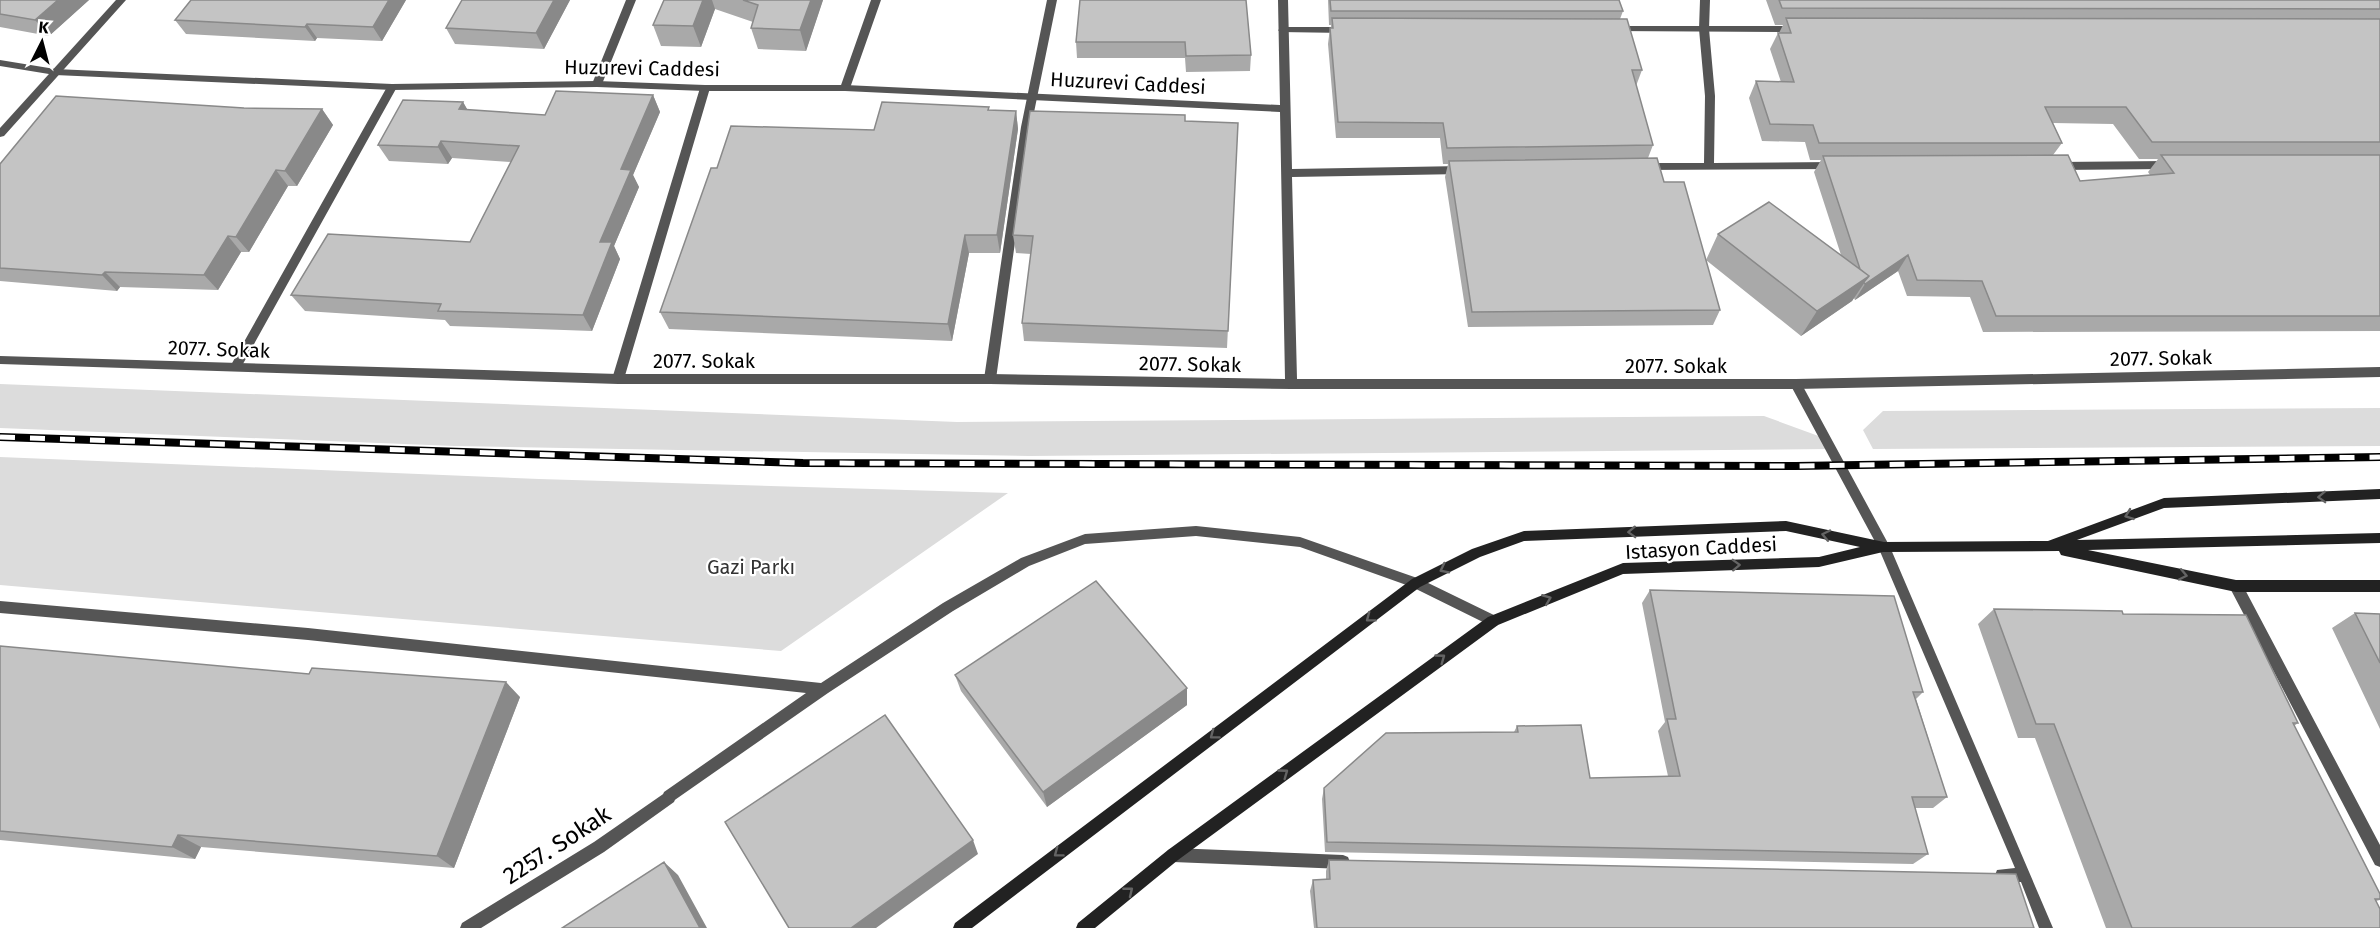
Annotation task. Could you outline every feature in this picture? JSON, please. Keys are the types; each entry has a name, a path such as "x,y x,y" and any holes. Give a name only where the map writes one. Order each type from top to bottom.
{"main road":[{"path":"2044,546 2163,503 2380,494"},
{"path":"960,928 1416,583 1476,553 1524,536 1786,526 1884,548 2380,538"},
{"path":"2044,546 2236,586 2380,586"},
{"name":"Istasyon Caddesi","path":"1083,928 1173,855 1493,621 1623,569 1819,562 1884,548"}],"street":[{"path":"0,134 121,0"},
{"path":"597,84 631,0"},
{"path":"845,88 876,0"},
{"path":"990,379 1026,127 1052,0"},
{"path":"1283,0 1291,384"},
{"path":"1705,0 1704,29 1710,96 1709,166"},
{"path":"1599,29 1810,29"},
{"path":"1283,30 1353,30"},
{"name":"Huzurevi Caddesi","path":"0,63 55,72 393,87 597,84 705,88 845,88 1284,109"},
{"path":"235,368 393,87"},
{"path":"618,379 705,88"},
{"path":"2045,166 2176,165"},
{"path":"1627,167 1841,166"},
{"path":"1286,173 1474,170"},
{"name":"2077. Sokak","path":"0,360 618,379 990,379 1291,384 1796,384 2380,372"},
{"path":"1796,384 1884,548 2046,928"},
{"name":"2257. Sokak","path":"467,928 599,847 823,689 948,607 1025,562 1085,539 1196,531 1300,542 1416,583 1493,621"},
{"path":"2236,586 2380,860"},
{"path":"0,607 308,634 823,689"},
{"path":"1173,855 1354,862"},
{"path":"1989,874 2025,875"}],"green space":[{"path":"0,384 957,422 1764,416 1824,438 1828,449 1029,456 454,446 0,428"},
{"path":"2380,408 2380,446 1873,449 1863,430 1883,411"},
{"name":"Gazi Parkı","path":"0,457 539,479 1008,493 781,651 0,585"}],"building":[{"path":"0,0 58,0 35,20 0,14"},
{"path":"191,0 389,0 373,27 307,24 305,27 175,20"},
{"path":"462,0 554,0 536,33 446,28"},
{"path":"664,0 703,0 693,26 653,25"},
{"path":"743,0 811,0 800,30 751,28 758,5"},
{"path":"1080,0 1246,0 1251,55 1186,56 1185,42 1076,42"},
{"path":"1330,0 1619,0 1623,11 1331,11"},
{"path":"1779,0 2380,0 2380,9 1782,8"},
{"path":"1332,18 1627,19 1642,70 1632,70 1653,145 1447,148 1443,123 1338,122 1330,28 1333,28"},
{"path":"1786,18 2380,19 2380,142 2152,142 2126,107 2045,107 2062,143 1819,143 1813,125 1770,124 1756,81 1794,82 1778,33 1791,33"},
{"path":"556,91 653,95 621,169 631,170 600,242 612,242 583,315 438,311 441,304 291,295 328,234 470,242 519,146 441,141 438,147 378,145 403,100 463,102 459,109 545,115"},
{"path":"56,96 244,108 322,109 285,171 276,170 236,237 228,236 204,275 105,272 102,275 0,268 0,164"},
{"path":"882,102 989,107 988,110 1016,111 997,235 965,235 948,324 660,312 711,168 717,168 731,126 874,130"},
{"path":"1030,111 1185,115 1185,121 1238,123 1228,331 1022,323 1033,236 1013,235"},
{"path":"2068,155 2080,181 2174,173 2161,155 2380,155 2380,316 1996,316 1982,281 1917,280 1908,255 1865,284 1869,276 1860,269 1823,156"},
{"path":"1657,158 1664,182 1684,182 1720,310 1472,312 1449,161"},
{"path":"1769,202 1869,276 1817,311 1718,234"},
{"path":"1096,581 1187,688 1043,792 955,675"},
{"path":"1650,590 1894,596 1923,692 1913,692 1947,797 1912,797 1928,854 1327,842 1324,788 1386,733 1518,732 1517,726 1581,725 1590,778 1680,776 1667,719 1676,719"},
{"path":"1994,609 2122,611 2123,614 2246,615 2298,723 2293,723 2380,894 2380,899 2375,899 2380,909 2380,928 2132,928 2054,724 2036,724"},
{"path":"2355,613 2380,614 2380,663"},
{"path":"0,646 309,674 312,668 506,682 437,856 178,835 172,847 0,831"},
{"path":"885,715 973,840 851,928 789,928 725,822"},
{"path":"1329,860 2016,874 2034,928 1317,928 1313,880 1330,879"},
{"path":"664,862 700,928 562,928"}],"railway":[{"path":"0,437 803,463 1796,466 2380,457"}]}
